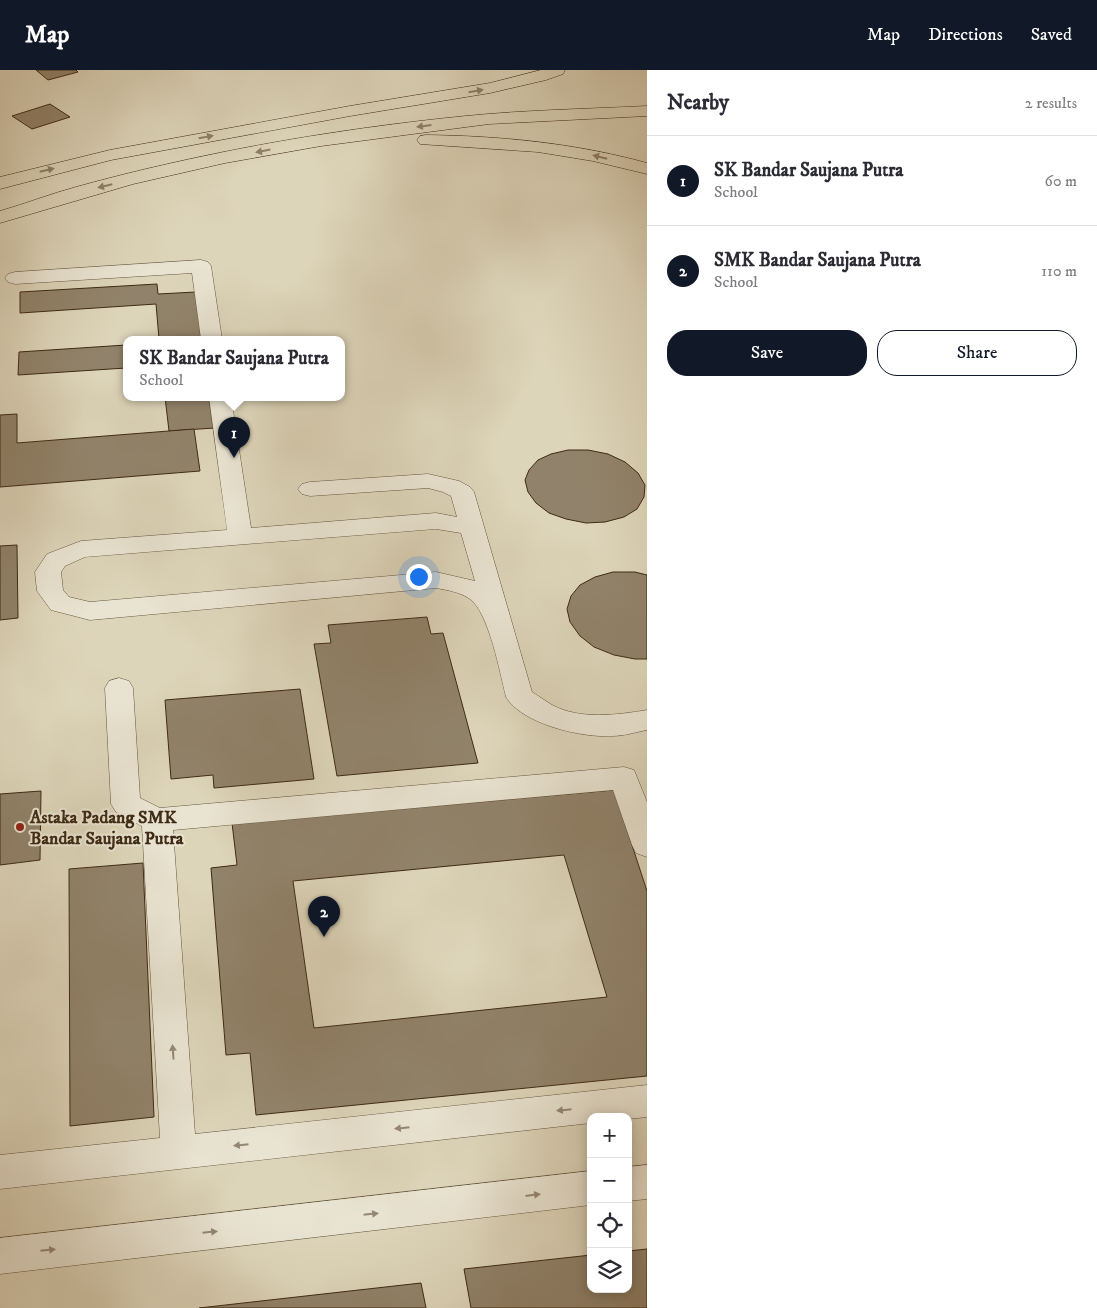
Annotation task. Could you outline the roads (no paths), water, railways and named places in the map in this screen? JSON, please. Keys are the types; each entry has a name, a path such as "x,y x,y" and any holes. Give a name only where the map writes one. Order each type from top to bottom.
{"highway":[{"path":"0,183 110,155 490,88 557,70"},
{"path":"307,119 647,101"},
{"path":"0,217 83,191 202,163 363,133 468,121 647,111"},
{"path":"299,144 417,140 484,141 534,145 588,154 647,169"}],"street":[{"path":"15,278 201,266 212,336"},
{"path":"221,401 240,537"},
{"path":"310,489 428,481 443,484 462,492 520,697 543,713 578,723 612,726 647,720"},
{"path":"472,526 436,521 81,549 56,560 48,572 50,590 60,604 90,611 436,580 458,584 479,593 497,614"},
{"path":"119,688 126,804 158,820 624,778 647,845"},
{"path":"158,820 179,1152"},
{"path":"0,1172 647,1101"},
{"path":"632,1184 647,1182"},
{"path":"0,1256 587,1188"}],"place":[{"name":"SK Bandar Saujana Putra","path":"234,458"},
{"name":"Astaka Padang SMK Bandar Saujana Putra","path":"20,827"},
{"name":"SMK Bandar Saujana Putra","path":"324,937"}]}
